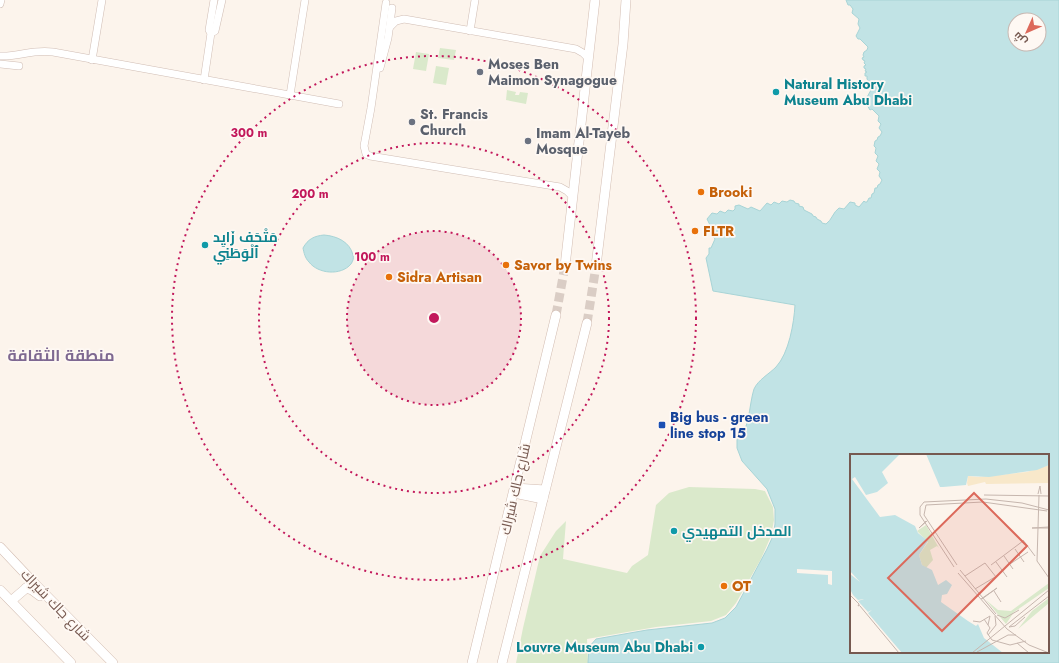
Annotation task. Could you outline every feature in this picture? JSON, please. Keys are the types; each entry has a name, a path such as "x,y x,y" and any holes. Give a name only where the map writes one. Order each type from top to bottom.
{"street":[{"path":"0,4 1,0"},
{"path":"92,60 102,0"},
{"path":"204,80 214,0"},
{"path":"211,33 215,31 222,0"},
{"path":"290,95 303,0"},
{"path":"470,31 475,0"},
{"path":"565,266 588,58 596,0"},
{"path":"596,266 623,44 626,0"},
{"path":"386,3 364,151 368,155 560,187 573,197"},
{"path":"375,81 380,69 390,27 392,8 404,19 576,48 584,52 588,58"},
{"path":"390,27 396,22 404,19"},
{"path":"576,48 590,43"},
{"path":"0,56 13,56 32,51 42,51 339,104"},
{"path":"0,64 19,66"},
{"path":"560,187 575,179"},
{"name":"شارع جاك شيراك","path":"472,663 556,315"},
{"name":"شارع جاك شيراك","path":"502,663 587,323"},
{"path":"514,490 544,494"},
{"name":"شارع جاك شيراك","path":"0,547 29,585 113,663"},
{"path":"0,584 70,663"},
{"path":"14,598 29,585"},
{"path":"0,590 14,598"}],"green space":[{"path":"440,48 456,50 454,60 438,58"},
{"path":"416,52 429,54 426,71 413,69"},
{"path":"436,66 449,68 446,85 433,83"},
{"path":"507,90 516,92 515,95 519,95 520,92 528,93 526,104 506,100"},
{"path":"689,487 755,489 765,491 773,507 774,520 771,536 761,559 736,603 726,615 711,621 656,627 587,639 588,663 516,663 540,556 556,531 566,521 563,559 627,573 632,566 648,555 656,505 669,493"}],"water":[{"path":"846,0 1059,0 1059,663 588,663 589,647 596,639 647,630 712,623 725,618 736,607 773,536 775,509 767,489 742,461 737,448 737,433 745,429 754,389 761,380 781,361 792,329 795,305 713,291 706,258 709,254 709,248 711,248 715,239 709,232 710,225 707,219 712,213 717,214 720,211 725,213 728,210 733,211 735,206 739,205 748,209 751,207 760,211 767,203 771,205 774,202 779,204 782,201 787,202 790,200 799,204 799,206 803,207 804,210 812,214 822,223 826,224 839,208 844,209 850,202 855,203 855,205 859,207 864,201 867,202 869,198 871,198 875,188 877,188 882,180 879,176 880,172 877,169 879,164 876,161 878,156 875,153 876,148 874,146 875,141 882,132 879,128 881,124 878,121 879,116 872,109 870,110 867,105 868,102 866,99 871,90 868,86 869,82 867,76 865,76 865,73 867,72 864,68 866,65 864,63 865,61 862,58 864,57 864,52 868,47 856,36 860,28 858,24 859,19 852,13 853,9 850,5 848,5"},
{"path":"324,235 338,238 349,247 353,256 353,261 347,268 336,272 324,271 313,266 308,260 303,248 312,238"}],"pier":[{"path":"797,569 832,571 832,585 828,584 828,575 797,573"}],"tunnel":[{"path":"556,315 565,266"},
{"path":"587,323 596,266"}],"place":[{"name":"Moses Ben Maimon Synagogue","path":"480,72"},
{"name":"Natural History Museum Abu Dhabi","path":"776,92"},
{"name":"St. Francis Church","path":"412,122"},
{"name":"Imam Al-Tayeb Mosque","path":"528,141"},
{"name":"Brooki","path":"701,192"},
{"name":"FLTR","path":"695,231"},
{"name":"مَتْحَف زَايِد ٱلْوَطَنِي","path":"205,245"},
{"name":"Savor by Twins","path":"506,265"},
{"name":"Sidra Artisan","path":"389,277"},
{"name":"Big bus - green line stop 15","path":"662,425"},
{"name":"المدخل التمهيدي","path":"674,531"},
{"name":"OT","path":"724,586"},
{"name":"Louvre Museum Abu Dhabi","path":"701,647"}],"district":[{"name":"منطقة الثقافة","path":"61,355"}]}
